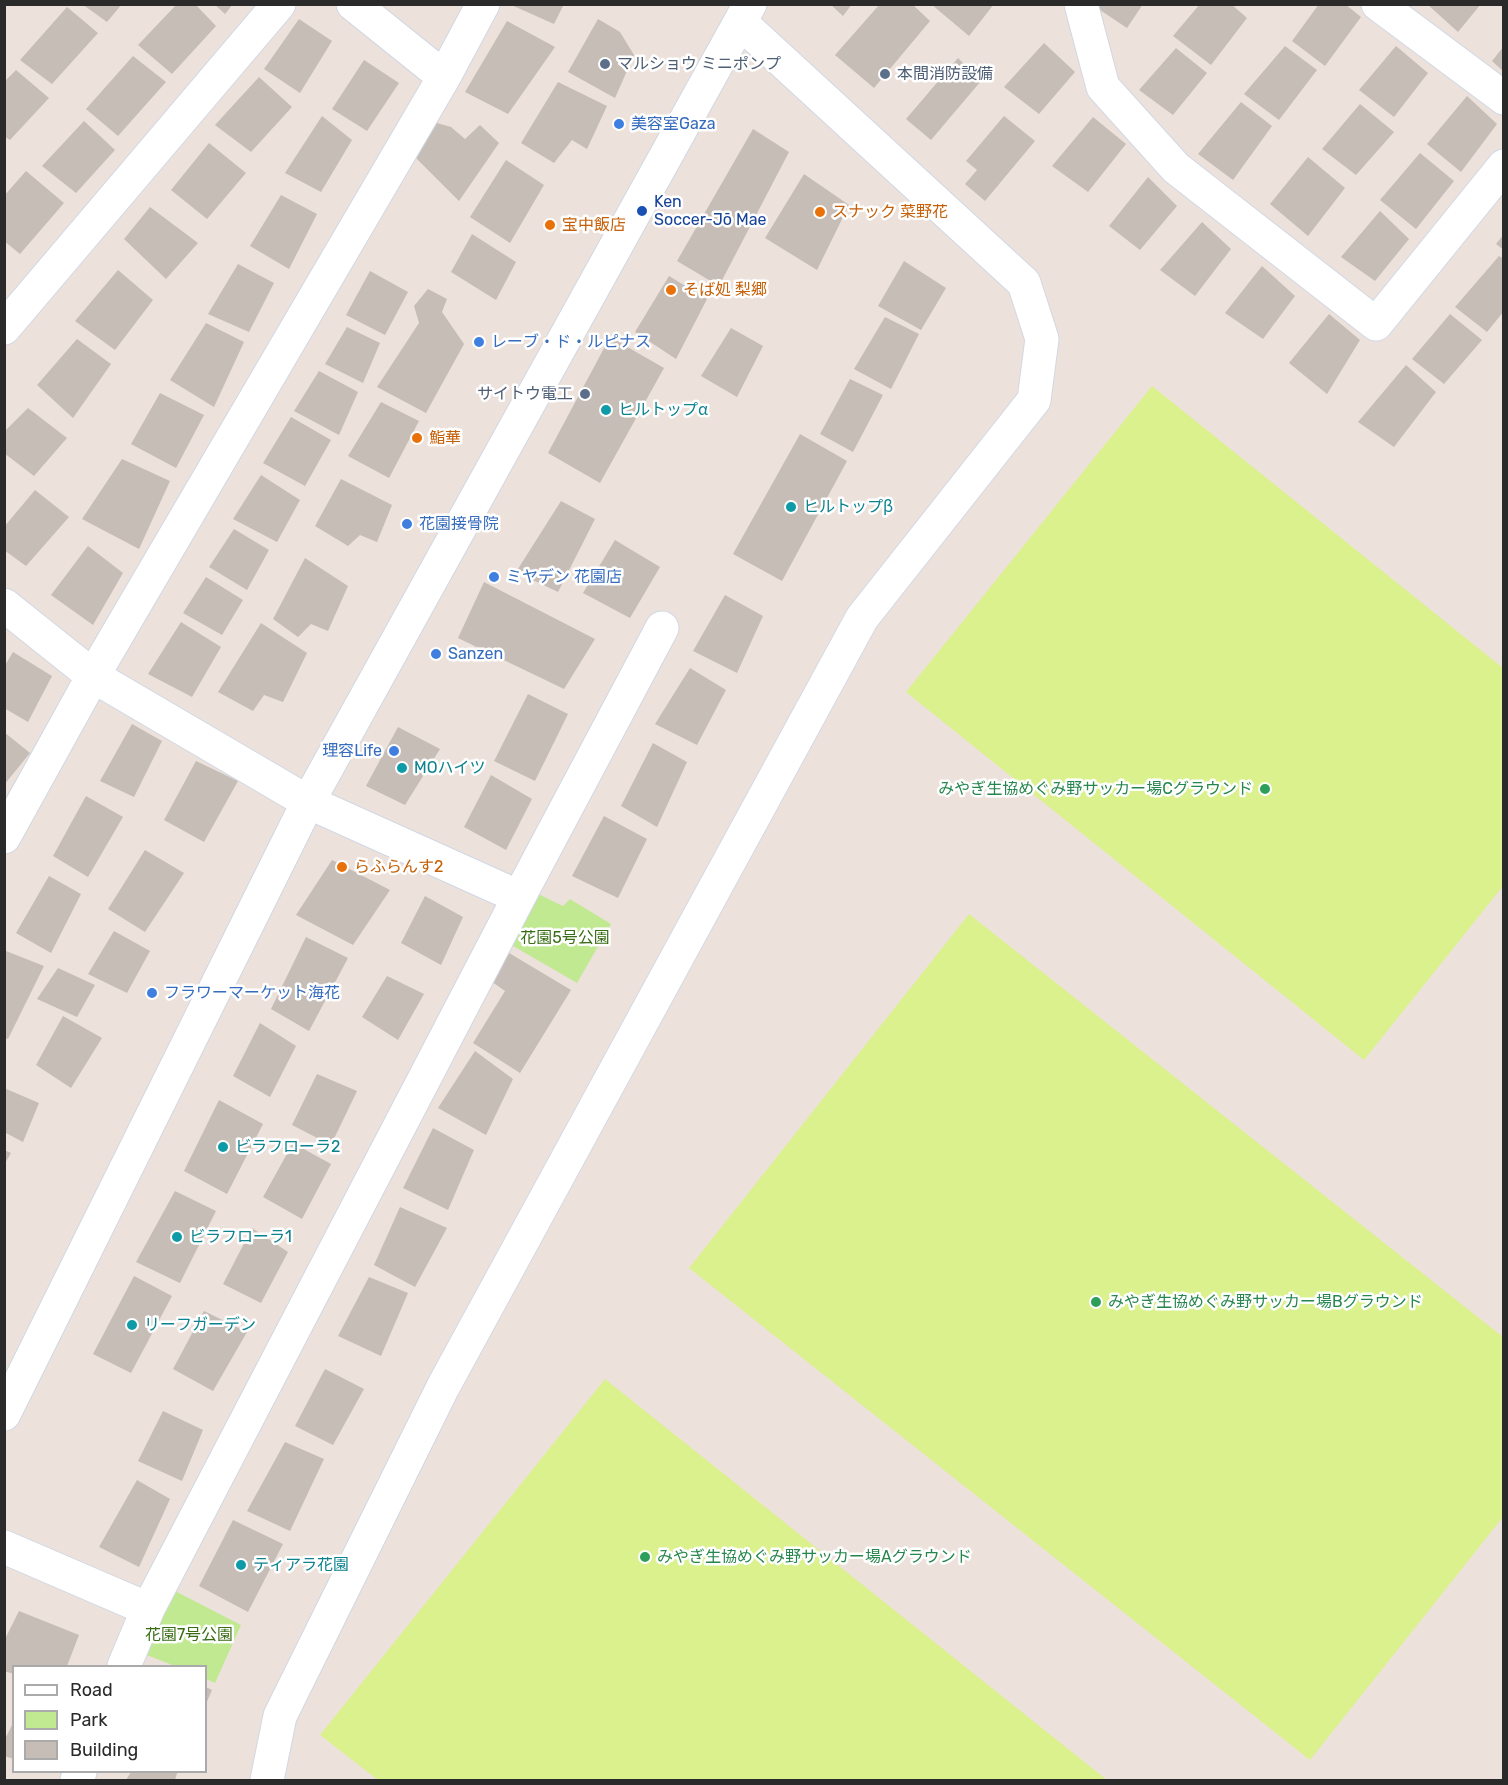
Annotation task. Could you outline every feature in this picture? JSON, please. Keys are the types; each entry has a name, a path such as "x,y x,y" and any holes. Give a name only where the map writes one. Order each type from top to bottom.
{"street":[{"path":"4,328 279,4"},
{"path":"352,4 444,77"},
{"path":"4,837 93,676 444,77 483,4"},
{"path":"1081,4 1103,87 1169,160 1376,324 1503,166"},
{"path":"1378,4 1503,98"},
{"path":"4,1414 308,802 736,11 1024,283 1042,339 1034,400 862,618 443,1387 280,1716 267,1780"},
{"path":"4,605 93,676 308,802 519,897"},
{"path":"124,1665 148,1609 519,897 662,628"},
{"path":"4,1547 148,1609"}],"green space":[{"name":"みやぎ生協めぐみ野サッカー場Cグラウンド","path":"1152,386 1503,668 1503,886 1364,1060 906,692"},
{"name":"花園5号公園","path":"534,892 563,906 570,899 611,924 577,983 508,943"},
{"name":"みやぎ生協めぐみ野サッカー場Bグラウンド","path":"969,914 1503,1337 1503,1517 1310,1760 689,1268"},
{"name":"みやぎ生協めぐみ野サッカー場Aグラウンド","path":"605,1379 1107,1780 378,1780 320,1735"},
{"name":"花園7号公園","path":"175,1591 241,1625 215,1683 207,1679 207,1665 172,1665 144,1654"}],"building":[{"path":"82,4 122,4 107,22"},
{"path":"177,4 195,4 216,26 172,74 138,45"},
{"path":"214,4 233,4 225,14"},
{"path":"509,4 564,4 554,24"},
{"path":"830,4 852,4 843,16"},
{"path":"880,4 912,4 930,21 874,88 835,55"},
{"path":"931,4 994,4 969,36"},
{"path":"1091,4 1143,4 1127,28"},
{"path":"1200,4 1231,4 1247,18 1211,65 1173,36"},
{"path":"1319,4 1345,4 1361,17 1325,66 1292,41"},
{"path":"1427,4 1481,4 1458,32"},
{"path":"67,7 98,33 52,84 20,60"},
{"path":"299,19 332,41 300,93 264,69"},
{"path":"598,19 620,32 634,55 615,98 568,72"},
{"path":"507,21 555,47 508,114 465,92"},
{"path":"1044,43 1075,72 1039,114 1004,87"},
{"path":"1285,46 1317,70 1279,120 1244,94"},
{"path":"1396,46 1428,73 1394,117 1359,90"},
{"path":"1504,46 1504,72 1492,61"},
{"path":"1176,48 1207,73 1173,115 1139,90"},
{"path":"133,56 166,82 118,136 86,109"},
{"path":"958,58 981,81 931,140 906,119"},
{"path":"364,60 399,83 367,131 332,109"},
{"path":"16,70 49,98 10,140 4,136 4,82"},
{"path":"259,77 292,107 251,152 215,125"},
{"path":"558,82 607,106 587,149 572,140 554,163 521,143"},
{"path":"1467,96 1497,124 1461,172 1427,144"},
{"path":"1241,102 1272,126 1233,180 1198,154"},
{"path":"1360,104 1394,132 1356,175 1322,149"},
{"path":"322,116 352,140 321,192 285,173"},
{"path":"1004,116 1035,141 985,201 965,184 977,170 966,161"},
{"path":"1093,117 1126,144 1088,192 1052,166"},
{"path":"84,121 115,150 76,193 42,166"},
{"path":"437,123 451,127 465,139 480,125 499,143 459,201 414,156"},
{"path":"753,129 789,152 719,286 677,261"},
{"path":"209,143 246,173 207,219 171,190"},
{"path":"1420,153 1454,181 1416,229 1380,200"},
{"path":"1308,157 1345,188 1308,236 1270,204"},
{"path":"506,160 544,185 510,243 470,217"},
{"path":"26,171 64,203 20,254 4,241 4,196"},
{"path":"804,174 849,205 817,270 765,238"},
{"path":"1148,177 1177,206 1140,250 1109,226"},
{"path":"281,195 317,214 289,269 250,246"},
{"path":"150,207 198,243 166,279 124,239"},
{"path":"1380,211 1409,239 1375,281 1341,257"},
{"path":"1202,222 1231,249 1195,296 1160,270"},
{"path":"472,234 516,262 496,300 451,272"},
{"path":"1504,234 1504,250 1496,244"},
{"path":"1499,256 1504,259 1504,311 1487,332 1455,307"},
{"path":"904,261 946,288 921,330 878,306"},
{"path":"238,264 274,283 249,332 208,314"},
{"path":"1262,266 1295,296 1263,339 1225,313"},
{"path":"118,270 153,300 115,350 75,321"},
{"path":"370,271 408,292 385,335 346,315"},
{"path":"669,276 707,299 676,359 635,332"},
{"path":"428,289 447,299 442,312 464,344 426,413 377,387 419,323 414,306"},
{"path":"1329,314 1360,340 1327,394 1289,363"},
{"path":"1450,314 1482,340 1444,384 1412,359"},
{"path":"885,317 919,334 891,389 854,369"},
{"path":"206,323 244,342 214,407 170,380"},
{"path":"347,327 380,343 363,383 325,364"},
{"path":"731,328 763,346 737,397 701,376"},
{"name":"ヒルトップα","path":"610,337 664,368 600,483 548,453"},
{"path":"77,339 111,364 73,418 37,385"},
{"path":"1406,365 1436,392 1394,447 1358,422"},
{"path":"319,371 358,392 339,435 294,411"},
{"path":"850,379 883,395 853,452 820,434"},
{"path":"160,393 204,415 176,468 131,444"},
{"path":"381,402 419,421 389,478 348,456"},
{"path":"28,408 67,438 34,476 4,453 4,432"},
{"path":"291,417 331,440 305,486 263,463"},
{"name":"ヒルトップβ","path":"800,434 847,461 782,581 733,554"},
{"path":"122,459 170,481 139,549 82,519"},
{"path":"261,475 300,500 277,542 233,519"},
{"path":"341,479 392,505 377,542 360,535 348,546 315,526"},
{"path":"35,490 69,517 26,566 4,550 4,527"},
{"path":"561,501 595,519 558,592 516,572"},
{"path":"234,529 269,550 247,590 209,567"},
{"path":"615,540 660,567 630,618 583,593"},
{"path":"88,546 123,573 93,625 51,595"},
{"path":"305,558 348,586 328,631 311,624 298,637 273,619"},
{"path":"206,577 243,600 222,635 183,613"},
{"path":"484,582 595,639 564,689 458,638"},
{"path":"725,595 763,616 737,673 693,651"},
{"path":"181,622 221,647 192,697 148,674"},
{"path":"261,623 307,653 283,702 264,695 253,711 218,692"},
{"path":"13,652 52,676 28,722 4,708 4,667"},
{"path":"690,668 726,690 697,745 655,724"},
{"path":"528,694 568,714 535,781 494,761"},
{"path":"132,724 162,741 134,797 100,781"},
{"name":"MOハイツ","path":"398,727 440,749 405,805 366,786"},
{"path":"4,732 30,753 4,785"},
{"path":"653,743 687,762 657,827 621,806"},
{"path":"196,761 238,781 204,842 164,820"},
{"path":"491,775 532,799 506,850 464,827"},
{"path":"86,796 123,817 88,877 53,856"},
{"path":"604,816 647,839 618,898 572,876"},
{"path":"145,850 184,873 145,932 108,909"},
{"path":"332,860 390,890 353,945 296,915"},
{"path":"49,876 81,894 51,953 16,933"},
{"path":"425,896 463,917 441,965 401,943"},
{"path":"114,931 150,951 127,993 88,974"},
{"path":"306,937 348,958 309,1031 271,1009"},
{"path":"504,950 571,990 520,1073 473,1043 505,991 488,979"},
{"path":"6,951 44,966 8,1039 5,1038"},
{"path":"58,968 95,985 77,1017 37,999"},
{"path":"387,976 424,994 398,1040 362,1017"},
{"path":"63,1016 102,1038 71,1088 36,1065"},
{"path":"260,1023 296,1046 270,1097 233,1076"},
{"path":"475,1051 513,1079 486,1135 438,1108"},
{"path":"317,1074 357,1091 331,1145 292,1125"},
{"path":"4,1088 39,1103 23,1142 4,1132"},
{"name":"ビラフローラ2","path":"219,1100 263,1124 227,1194 184,1171"},
{"path":"433,1128 474,1150 448,1210 403,1188"},
{"path":"293,1143 331,1164 302,1219 263,1197"},
{"path":"4,1150 11,1153 4,1165"},
{"name":"ビラフローラ1","path":"175,1191 216,1211 180,1283 136,1262"},
{"path":"400,1207 447,1228 415,1287 374,1265"},
{"path":"252,1228 288,1252 261,1303 223,1284"},
{"name":"リーフガーデン","path":"134,1276 172,1296 131,1373 93,1354"},
{"path":"369,1277 408,1293 381,1356 338,1336"},
{"path":"204,1311 247,1332 213,1391 173,1369"},
{"path":"325,1369 364,1389 333,1445 295,1426"},
{"path":"163,1411 203,1430 182,1481 138,1461"},
{"path":"285,1442 324,1459 290,1531 247,1511"},
{"path":"137,1480 170,1499 139,1567 99,1547"},
{"name":"ティアラ花園","path":"233,1520 283,1544 248,1612 199,1586"},
{"path":"19,1611 79,1635 67,1665 12,1665 12,1673 4,1671 4,1641"},
{"path":"207,1688 212,1690 207,1702"},
{"path":"12,1725 12,1758 4,1756 4,1741"},
{"path":"130,1773 177,1773 175,1780 126,1780"}],"place":[{"name":"マルショウ ミニポンプ","path":"605,64"},
{"name":"本間消防設備","path":"885,74"},
{"name":"美容室Gaza","path":"619,124"},
{"name":"Ken Soccer-Jō Mae","path":"642,211"},
{"name":"スナック 菜野花","path":"820,212"},
{"name":"宝中飯店","path":"550,225"},
{"name":"そば処 梨郷","path":"671,290"},
{"name":"レーブ・ド・ルピナス","path":"479,342"},
{"name":"サイトウ電工","path":"585,394"},
{"name":"ヒルトップα","path":"606,410"},
{"name":"鮨華","path":"417,438"},
{"name":"ヒルトップβ","path":"791,507"},
{"name":"花園接骨院","path":"407,524"},
{"name":"ミヤデン 花園店","path":"494,577"},
{"name":"Sanzen","path":"436,654"},
{"name":"理容Life","path":"394,751"},
{"name":"MOハイツ","path":"402,768"},
{"name":"みやぎ生協めぐみ野サッカー場Cグラウンド","path":"1265,789"},
{"name":"らふらんす2","path":"342,867"},
{"name":"フラワーマーケット海花","path":"152,993"},
{"name":"ビラフローラ2","path":"223,1147"},
{"name":"ビラフローラ1","path":"177,1237"},
{"name":"みやぎ生協めぐみ野サッカー場Bグラウンド","path":"1096,1302"},
{"name":"リーフガーデン","path":"132,1325"},
{"name":"みやぎ生協めぐみ野サッカー場Aグラウンド","path":"645,1557"},
{"name":"ティアラ花園","path":"241,1565"}]}
